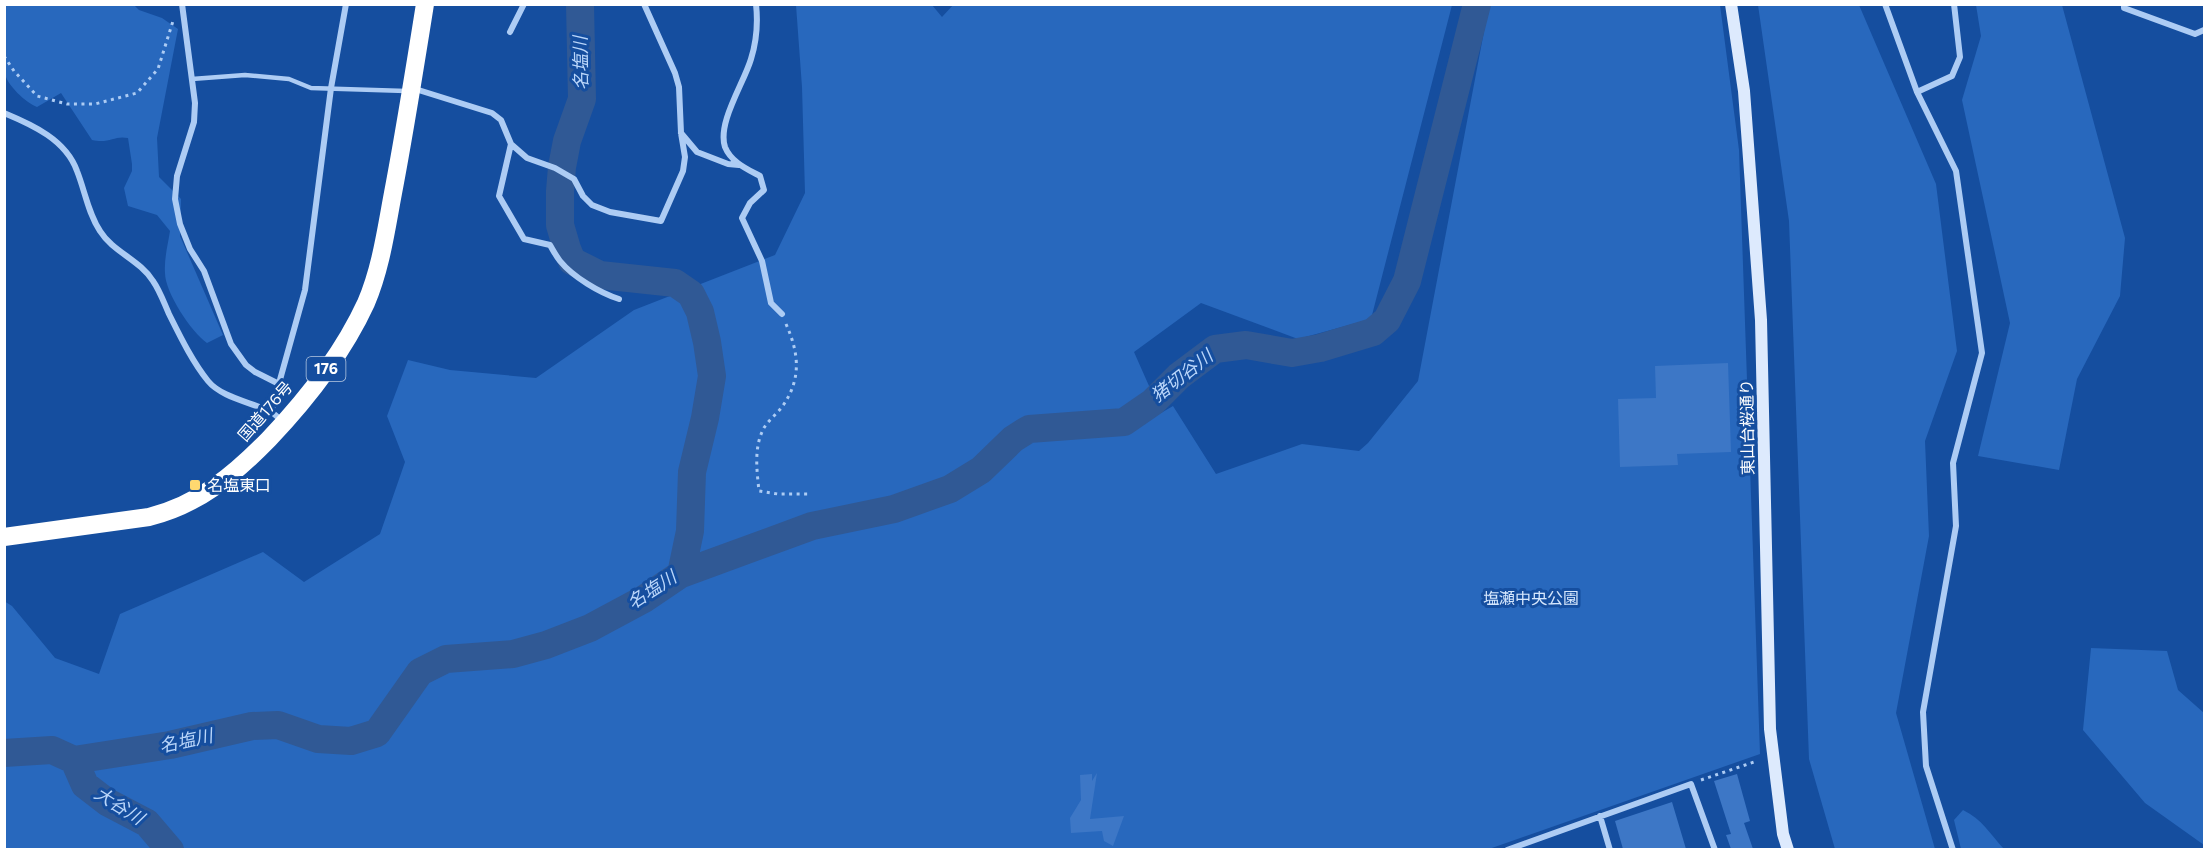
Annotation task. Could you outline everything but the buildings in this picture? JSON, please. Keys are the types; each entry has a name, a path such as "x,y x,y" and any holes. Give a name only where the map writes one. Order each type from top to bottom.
{"highway":[{"name":"国道176号","path":"4,537 149,517 190,504 221,484 243,466 278,417 341,350 366,303 377,275 412,90 425,4"}],"street":[{"path":"182,4 195,103 194,122 177,176 175,199 180,224 190,249 204,271 231,344 246,365 279,384"},
{"path":"4,113 27,122 48,135 65,151 76,169 89,208 101,232 120,252 147,272 182,339 209,382 236,399 278,417 279,384 305,290 331,88 346,4"},
{"path":"510,32 524,4"},
{"path":"412,90 492,112 501,120 511,144 527,158 555,168 574,179 583,196 592,205 610,212 661,221 683,171 685,157 681,133 679,87 644,4"},
{"path":"739,165 725,147 725,120 751,59 758,18 756,4"},
{"name":"東山台桜通り","path":"1731,4 1744,92 1761,320 1770,729 1783,834 1788,849"},
{"path":"1885,4 1917,92 1956,171 1982,353 1953,463 1956,526 1923,712 1926,766 1953,849"},
{"path":"1917,92 1952,76 1960,57 1954,4"},
{"path":"2124,4 2124,8 2195,34 2205,30"},
{"path":"681,133 697,152 728,164 739,165 760,176 764,190 750,203 742,218 762,261 771,303 782,314"},
{"path":"511,144 499,196 524,239 550,245 560,261 571,271 603,293 619,299"},
{"path":"1508,849 1691,784 1715,849"},
{"path":"1600,816 1610,849"}],"lane":[{"path":"192,79 256,76 289,79 310,88 412,90"}],"path":[{"path":"4,56 14,71 37,96 67,104 95,104 137,93 158,69 173,14"},
{"path":"782,314 794,342 797,373 783,405 762,430 756,460 759,491 778,494 809,494"},
{"path":"1691,784 1754,762"}],"green space":[{"name":"塩瀬中央公園","path":"954,4 1452,5 1371,319 1298,339 1201,303 1134,352 1161,413 1173,406 1216,474 1302,444 1359,451 1418,381 1489,5 1720,5 1739,150 1760,754 1489,849 5,849 4,601 12,606 55,658 99,674 120,614 263,552 304,582 380,534 405,462 387,416 408,360 450,370 536,378 634,310 775,255 805,193 802,87 796,5 932,5 942,17"},
{"path":"5,5 134,5 139,10 162,18 178,29 157,138 159,177 181,199 180,236 223,335 207,343 187,321 174,301 166,281 165,262 170,231 157,215 128,206 124,188 132,171 132,164 128,138 92,140 61,93 37,107 22,97 9,82 4,65"},
{"path":"1758,5 1859,5 1936,184 1957,351 1925,441 1929,536 1896,713 1935,849 1835,849 1809,759 1789,221"},
{"path":"1976,5 2062,5 2125,238 2120,296 2077,379 2059,470 1978,456 2010,323 1962,100 1981,36"},
{"path":"2091,648 2167,651 2178,690 2204,713 2204,845 2145,803 2083,730"},
{"path":"1963,810 1981,822 2004,849 1961,849 1954,820"}],"waterway":[{"name":"名塩川","path":"580,4 582,99 567,141 560,191 560,225 567,249 572,261 600,275 675,283 691,294 700,312 707,342 712,376 692,472 690,531 681,574"},
{"name":"猪切谷川","path":"4,753 52,750 74,760 170,745 252,726 278,725 318,739 351,741 377,733 420,672 446,659 513,654 546,645 590,628 644,599 681,574 812,526 894,509 950,489 981,470 1013,439 1029,429 1124,422 1153,402 1179,376 1215,349 1246,345 1292,353 1320,348 1373,332 1387,320 1407,281 1477,4"},
{"name":"大谷川","path":"74,760 85,785 107,802 147,823 170,850"}],"place":[{"name":"名塩東口","path":"195,485"}]}
